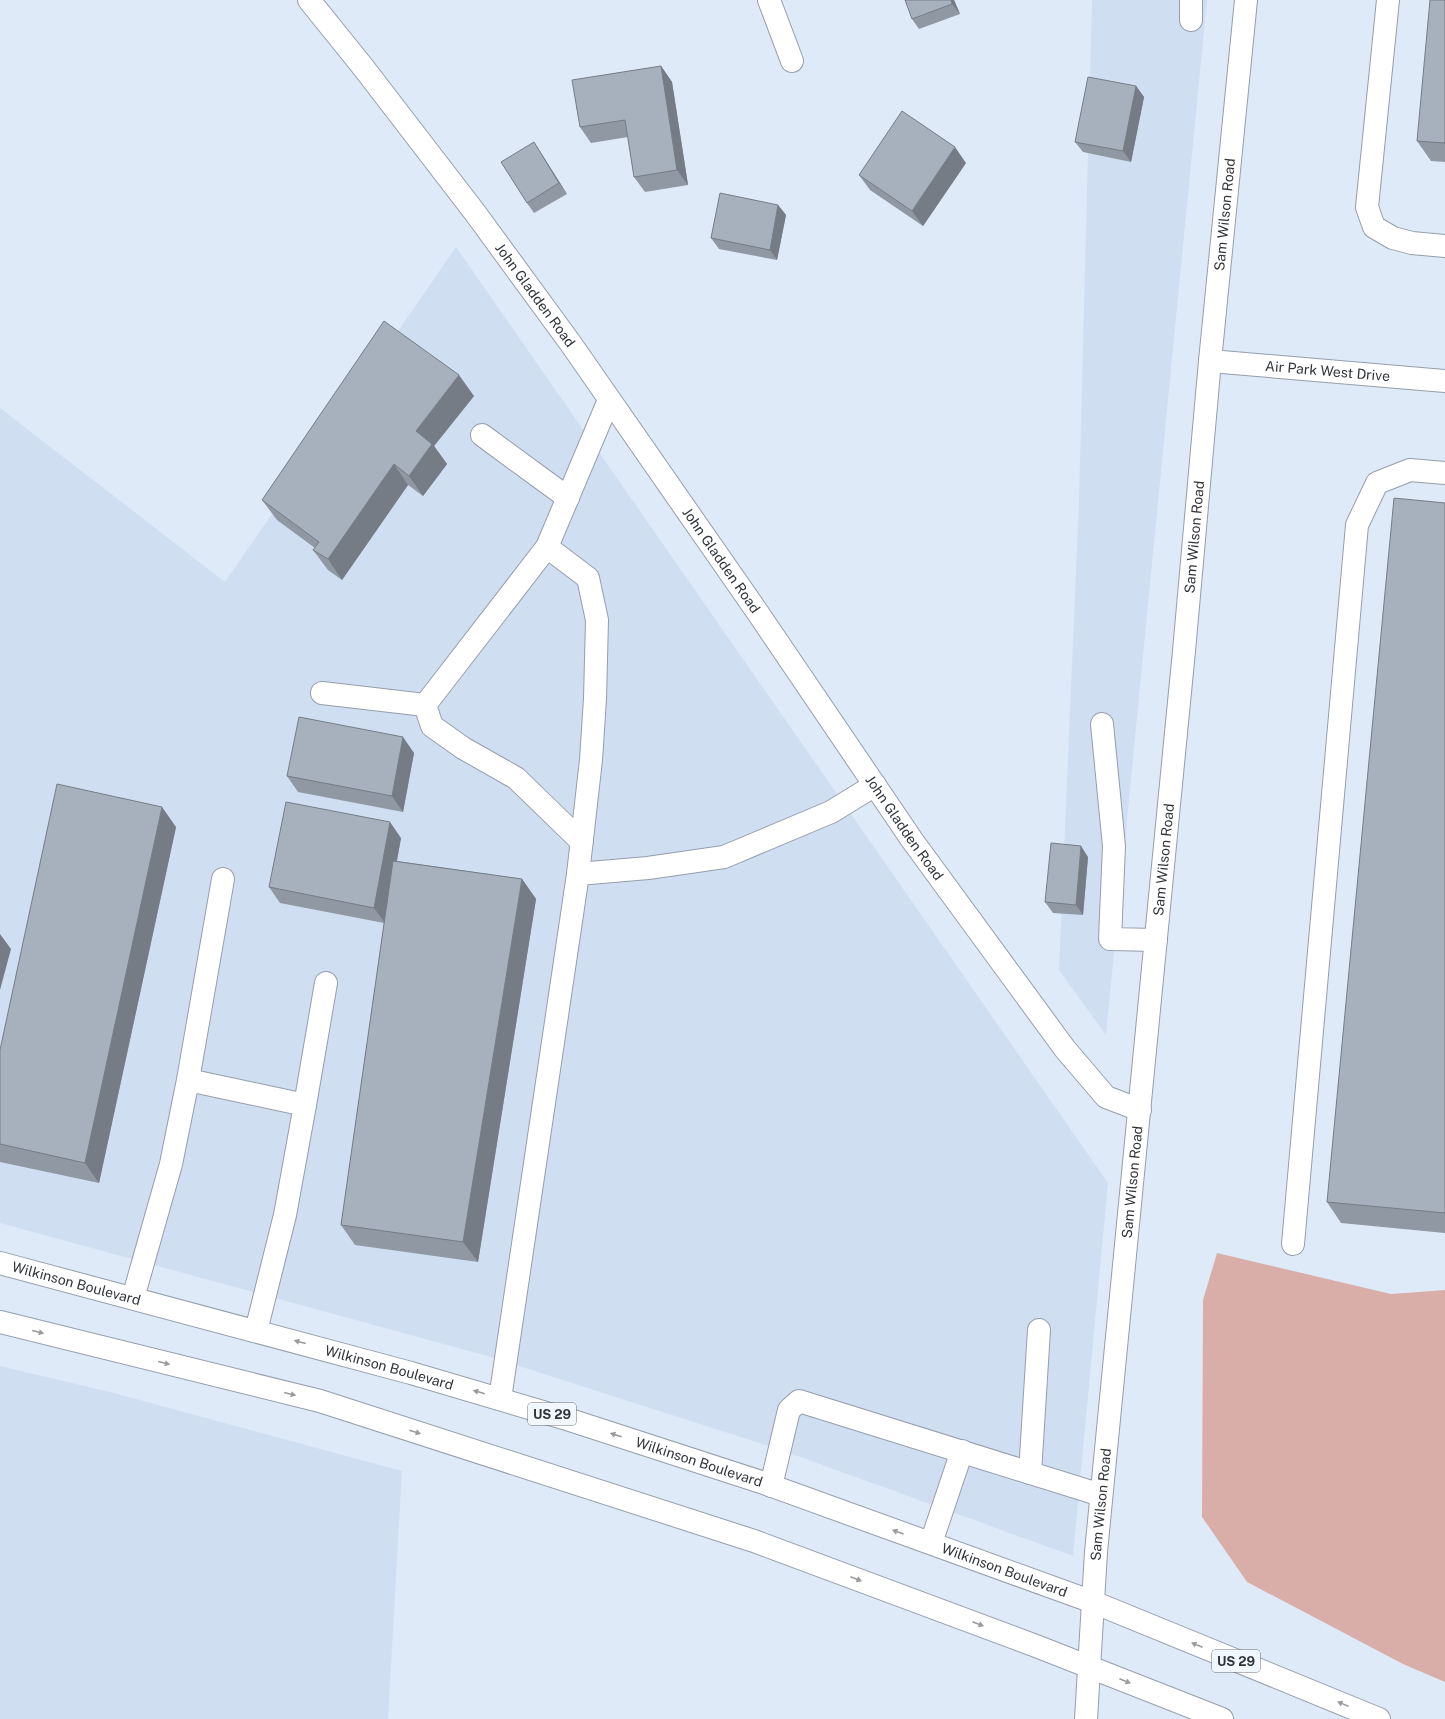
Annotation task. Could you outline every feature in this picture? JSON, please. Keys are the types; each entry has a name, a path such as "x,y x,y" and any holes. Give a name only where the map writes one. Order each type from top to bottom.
{"street":[{"name":"John Gladden Road","path":"309,0 363,67 471,208 610,400 917,847 1065,1049 1106,1097 1140,1110"},
{"path":"769,0 792,61"},
{"name":"Sam Wilson Road","path":"1086,1719 1101,1495 1140,1110 1210,361 1246,0"},
{"path":"1388,0 1367,207 1374,227 1393,238 1412,243 1445,246"},
{"name":"Air Park West Drive","path":"1210,361 1445,381"},
{"path":"425,705 547,547 610,400"},
{"path":"482,435 568,498"},
{"path":"1293,1244 1357,525 1377,483 1410,470 1445,473"},
{"path":"500,1399 578,874 592,745 595,699 597,620 588,578 547,547"},
{"path":"322,693 425,705"},
{"path":"425,705 432,726 463,748 516,778 582,842"},
{"path":"1102,724 1114,846 1110,939 1156,940"},
{"path":"578,874 648,868 724,857 831,812 875,785"},
{"path":"133,1298 170,1164 188,1080 223,879"},
{"path":"256,1331 285,1215 306,1105 326,983"},
{"path":"188,1080 306,1105"},
{"name":"Wilkinson Boulevard","path":"0,1263 411,1372 570,1420 771,1486 1093,1602 1379,1719"},
{"path":"0,1322 327,1404 754,1541 1089,1666 1212,1717"},
{"path":"1030,1473 1040,1330"},
{"path":"771,1486 789,1410 799,1401 1101,1495"},
{"path":"931,1543 962,1451"}],"shaded area":[{"path":"1092,0 1207,0 1106,1035 1059,970 1079,500"},
{"path":"456,247 1108,1183 1073,1556 784,1451 491,1357 0,1223 0,408 225,582"},
{"path":"1217,1253 1391,1294 1445,1290 1445,1682 1403,1664 1247,1582 1202,1517 1203,1300"},
{"path":"0,1366 110,1392 402,1471 388,1719 0,1719"}],"building":[{"path":"905,0 951,0 952,4 912,19"},
{"path":"1430,0 1445,0 1445,143 1417,141"},
{"path":"661,66 677,170 634,177 625,120 580,127 572,80"},
{"path":"1088,77 1136,86 1123,151 1075,142"},
{"path":"902,111 955,147 912,211 859,175"},
{"path":"534,142 559,183 527,203 501,162"},
{"path":"720,193 778,205 770,250 711,238"},
{"path":"384,321 459,375 416,431 432,444 409,476 394,464 328,559 313,550 319,542 262,500"},
{"path":"1394,498 1445,503 1445,1213 1327,1202"},
{"path":"299,717 403,737 392,796 287,776"},
{"path":"57,784 162,807 85,1163 0,1144 0,1050"},
{"path":"286,802 390,822 374,908 269,887"},
{"path":"1051,843 1081,846 1076,905 1045,902"},
{"path":"393,861 522,879 463,1242 341,1225"}]}
